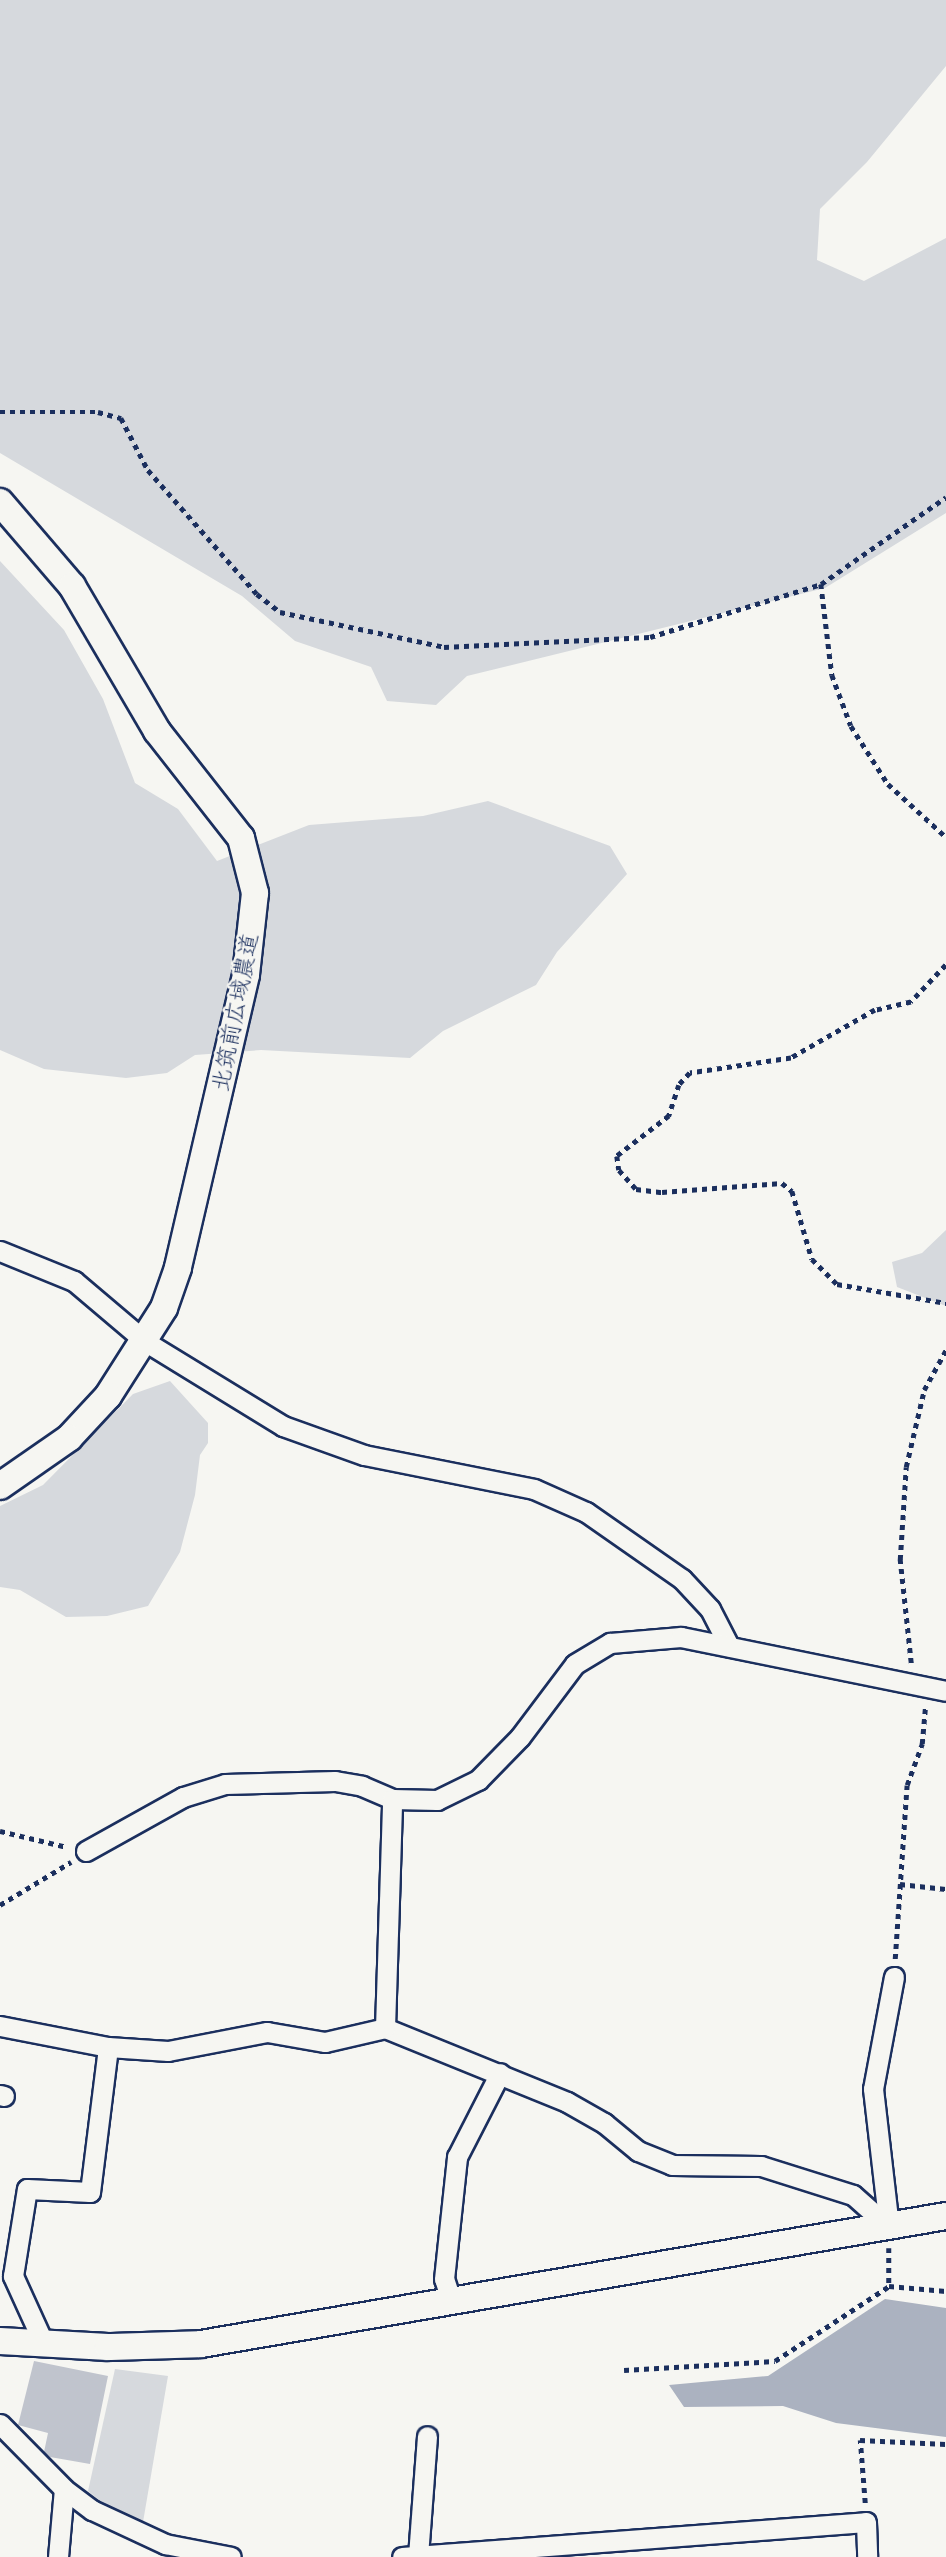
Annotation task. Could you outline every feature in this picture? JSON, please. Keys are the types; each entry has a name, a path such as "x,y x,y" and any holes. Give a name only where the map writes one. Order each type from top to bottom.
{"street":[{"name":"北筑前広域農道","path":"0,502 72,586 157,731 241,838 255,893 246,975 178,1268 146,1342 107,1396 69,1438 0,1486"},
{"path":"0,1251 74,1281 146,1342 222,1392 283,1426 364,1455 534,1489 586,1512 682,1579 710,1609 729,1646"},
{"path":"86,1851 184,1797 225,1784 335,1782 362,1786 392,1799 437,1800 478,1780 520,1737 575,1664 591,1651 610,1643 648,1637 729,1646 928,1686"},
{"path":"385,2028 392,1799"},
{"path":"888,2227 873,2089 894,1977"},
{"path":"0,2026 108,2047 168,2051 267,2032 325,2042 385,2028 567,2102 604,2123 638,2151 672,2165 761,2166 853,2195 888,2227"},
{"path":"44,2344 13,2277 27,2189 90,2192 108,2047"},
{"path":"452,2303 444,2279 457,2157 500,2073"},
{"path":"0,2341 44,2344 201,2344 946,2217"},
{"path":"0,2424 64,2489 92,2510 165,2550 232,2557"},
{"path":"418,2556 427,2436"},
{"path":"58,2557 64,2489"},
{"path":"402,2557 532,2553 866,2522 867,2557"}],"path":[{"path":"0,412 99,412 121,418 148,470 257,594 280,612 326,625 444,647 650,637 821,584 946,497"},
{"path":"821,584 832,675 851,726 888,784 946,837"},
{"path":"946,965 911,1002 875,1010 791,1058 690,1073 679,1085 669,1116 617,1156 619,1170 636,1189 662,1192 782,1183 792,1191 812,1259 837,1284 946,1303"},
{"path":"894,1977 907,1785 922,1744 928,1686 900,1560 906,1467 924,1390 946,1350"},
{"path":"0,1831 86,1851"},
{"path":"0,1905 86,1851"},
{"path":"901,1884 946,1889"},
{"path":"888,2227 889,2286"},
{"path":"624,2370 775,2361 889,2286 946,2291"},
{"path":"866,2522 860,2440 946,2444"}],"shaded area":[{"path":"0,0 946,0 946,66 867,162 820,209 817,260 864,281 946,238 946,513 825,588 467,676 436,705 387,701 371,667 295,641 242,596 0,453"},
{"path":"0,561 64,630 103,699 135,783 178,809 217,861 309,825 423,816 488,801 610,846 627,874 557,952 536,985 443,1031 410,1058 261,1050 195,1055 167,1073 126,1078 44,1069 0,1050"},
{"path":"946,1230 946,1306 897,1287 892,1262 922,1253"},
{"path":"170,1381 208,1423 208,1443 200,1455 195,1495 180,1552 148,1606 107,1616 66,1617 20,1590 0,1587 0,1506 43,1485 133,1394"},
{"path":"885,2299 946,2308 946,2437 836,2423 783,2406 684,2407 669,2385 768,2376"},
{"path":"115,2369 168,2376 143,2522 118,2515 88,2491"}],"building":[{"path":"34,2361 108,2376 90,2464 50,2457 44,2452 48,2433 18,2425"}]}
